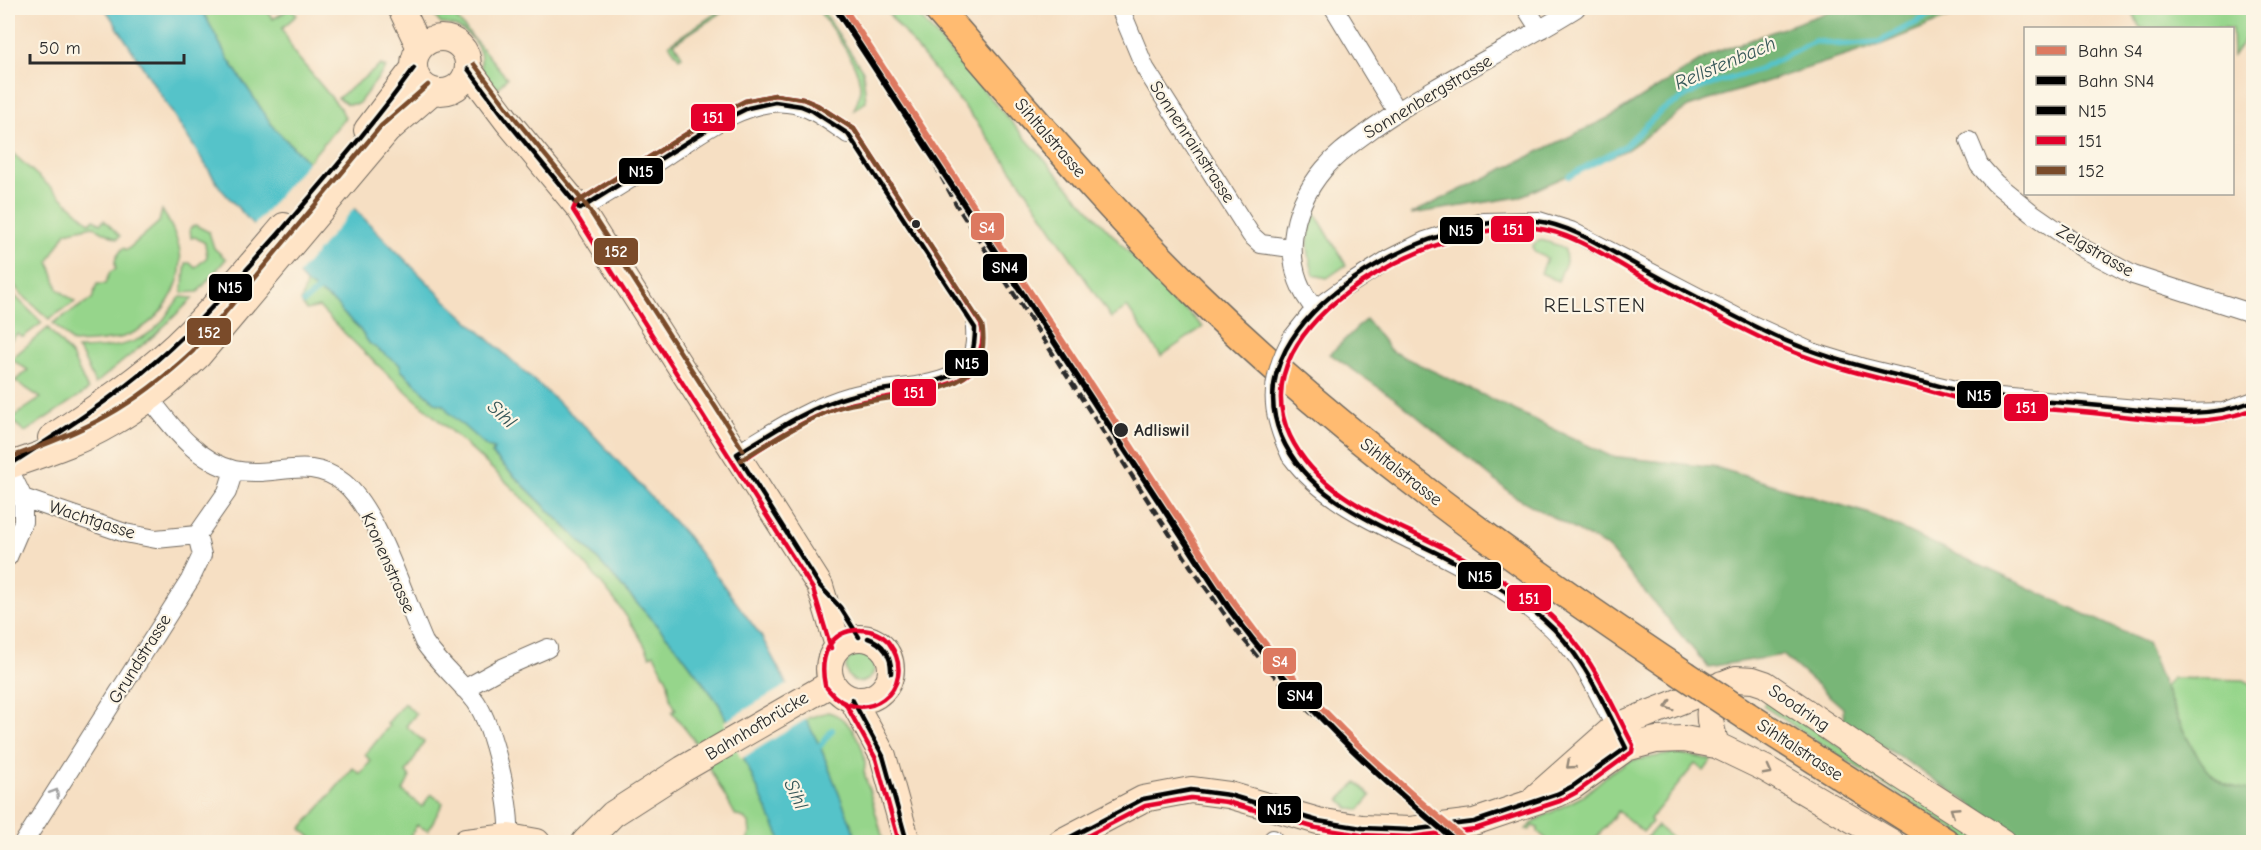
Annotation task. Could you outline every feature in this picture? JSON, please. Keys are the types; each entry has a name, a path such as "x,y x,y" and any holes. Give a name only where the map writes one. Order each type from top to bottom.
{"main road":[{"path":"401,8 417,58 418,80 508,122"},
{"path":"417,8 443,38"},
{"name":"Sihltalstrasse","path":"937,8 1089,182 1198,297 1328,414 1444,506 1556,589 1747,716 1945,843"},
{"path":"8,467 62,447 110,425 143,389 198,356 259,269 361,149 430,40 443,38 457,42 468,61 468,69 462,81 442,90 361,149"},
{"path":"468,69 508,122 580,209 819,586 840,608 849,641"},
{"path":"849,641 876,642 889,657 890,680 881,692 867,699 852,699 823,687 831,655 849,641"},
{"name":"Soodring","path":"1621,737 1722,684 1736,679 1753,680 1765,684 2003,843"},
{"path":"1716,745 1709,722 1709,710 1713,697 1722,684"},
{"name":"Bahnhofbrücke","path":"585,843 613,814 683,769 823,687"},
{"path":"881,692 883,756"},
{"path":"852,699 883,756 907,843"},
{"path":"1061,843 1143,799 1191,790 1229,795 1340,826 1386,830 1444,827 1474,822 1527,805 1569,765 1621,737 1684,740 1716,745 1766,769 1891,843"},
{"path":"466,843 509,837 537,843"}],"street":[{"name":"Sonnenrainstrasse","path":"1120,8 1145,68 1251,235 1261,244 1291,248"},
{"path":"1334,8 1397,112"},
{"path":"1526,8 1540,30"},
{"name":"Sonnenbergstrasse","path":"1315,309 1306,299 1295,274 1291,248 1293,230 1304,196 1324,168 1344,149 1397,112 1576,8"},
{"path":"580,209 716,124 761,104 775,102 801,106 813,111 848,134"},
{"name":"Zelgstrasse","path":"1970,141 1979,165 1995,183 2032,213 2084,249 2133,275 2253,314"},
{"path":"1621,737 1577,656 1544,621 1503,591 1450,560 1344,505 1314,483 1292,456 1281,435 1274,397 1277,372 1292,338 1315,309 1389,259 1425,241 1483,222 1539,221 1572,231 1746,322 1812,352 1864,368 1976,395 2183,413 2224,412 2253,401"},
{"path":"737,454 779,428 851,395 939,381 960,371 968,364 972,353 975,328"},
{"name":"Kronenstrasse","path":"143,389 175,430 210,460 234,470 257,472 309,467 330,473 347,485 368,514 424,642 434,657 476,702 485,720 495,748 510,824 509,837"},
{"path":"8,467 23,498 23,522 8,557"},
{"path":"197,535 227,492 234,470"},
{"name":"Wachtgasse","path":"23,498 125,533 156,539 197,535"},
{"name":"Grundstrasse","path":"24,843 190,580 202,555 197,535"},
{"path":"464,689 500,669 548,648"}],"green space":[{"path":"201,8 265,8 273,19 291,8 297,15 282,28 295,54 341,109 345,118 308,162 274,128 228,59"},
{"path":"428,8 448,8 507,78 497,89 483,73 480,53 470,36 454,26 441,24"},
{"path":"724,8 729,8 674,43 682,56 679,58 669,44"},
{"path":"817,8 821,8 863,71 866,102 854,110 859,96 859,78 850,57"},
{"path":"884,8 912,8 1090,211 1203,327 1161,356 1127,307 1111,318 1023,186 976,121"},
{"path":"1839,8 1972,8 1882,44 1688,107 1628,149 1519,197 1411,214 1614,115 1711,54"},
{"path":"2131,8 2253,8 2253,28 2234,55 2234,27 2140,27"},
{"path":"381,65 386,68 358,104 347,104 338,98"},
{"path":"8,149 90,223 94,219 100,224 104,220 120,236 117,239 93,226 66,232 49,261 58,289 75,302 49,319 20,293 8,277"},
{"path":"162,210 176,237 181,261 175,289 168,302 148,323 123,337 105,341 73,343 53,323 92,299 97,284 105,284 110,272 116,269 115,260 123,248 127,250 159,222"},
{"path":"1314,211 1346,265 1327,278 1314,275 1310,258 1308,236"},
{"path":"195,225 209,232 214,248 226,259 198,292 182,293 186,263 190,263 195,268 207,257 205,243 195,237 191,238 190,228"},
{"path":"1541,240 1565,250 1566,262 1558,281 1541,273 1547,258 1536,253 1532,247"},
{"path":"306,283 339,306 369,343 401,365 401,370 436,403 444,405 494,449 492,454 591,552 678,649 719,704 782,842 746,842 750,834 749,823 742,817 736,816 693,739 672,712 676,710 670,698 668,682 654,654 650,656 628,619 593,574 521,496 385,372 319,307 306,310 301,302"},
{"path":"8,289 42,323 23,337 17,334 8,343"},
{"path":"181,297 193,298 156,334 95,384 77,349 122,345 143,337 161,323"},
{"path":"1366,319 1391,351 1610,456 1718,468 1870,514 2147,643 2178,719 2198,757 2222,783 2253,791 2253,842 2027,842 1900,757 1844,723 1843,708 1783,655 1708,667 1607,547 1514,496 1397,400 1330,354"},
{"path":"48,328 72,356 88,390 25,432 10,419 41,398 15,381 28,370 11,359"},
{"path":"860,654 870,658 874,668 870,678 860,682 850,678 846,668 850,658"},
{"path":"2172,678 2244,680 2253,685 2253,791 2222,783 2203,765 2181,725 2165,687"},
{"path":"1767,700 1989,842 1973,842 1763,706"},
{"path":"404,703 416,714 406,726 424,742 406,773 410,777 403,791 422,807 431,794 443,803 428,831 417,825 407,842 328,842 324,839 317,842 301,829 353,768 360,774 371,761 365,755 389,726 387,724"},
{"path":"828,712 844,720 861,745 865,763 864,772 884,842 858,842 820,746 805,719"},
{"path":"1677,753 1712,760 1704,771 1695,764 1650,819 1652,822 1643,832 1618,811 1593,842 1550,842 1538,832 1538,828 1532,826 1530,830 1526,829 1536,820 1583,796 1611,772 1630,761"},
{"path":"1357,782 1371,796 1359,810 1349,809 1340,799"},
{"path":"1657,826 1677,842 1643,842"}],"water":[{"name":"Sihl","path":"105,8 201,8 228,59 274,128 444,299 589,430 687,536 761,636 820,746 858,842 782,842 719,704 678,649 591,552 492,454 494,449 487,447 449,413 444,405 436,403 401,370 400,365 369,343 339,306 306,283 221,189"}],"pier":[{"path":"310,159 356,206 296,277 251,229"},
{"path":"790,683 808,718 741,759 724,722"}],"waterway":[{"name":"Rellstenbach","path":"1569,176 1625,146 1661,111 1700,88 1760,69 1815,41 1845,45 1879,42 1943,8"},
{"path":"304,302 324,285"},
{"name":"Rellstenbach","path":"814,749 820,746 832,730"}],"railway":[{"path":"877,58 959,209 1191,567 1239,634 1310,712 1437,817"}],"rail line":[{"name":"S4","path":"844,8 1234,603 1286,669 1343,730 1468,842"},
{"name":"SN4","path":"838,12 1228,607 1279,672 1335,732 1364,761 1457,842"}],"transit line":[{"name":"152","path":"474,64 586,205 743,450"},
{"name":"N15","path":"8,466 121,390 189,330 282,230 366,130 414,68"},
{"name":"N15","path":"468,69 508,122 580,209 716,124 748,108 775,102 801,106 813,111 848,134 975,328 972,353 962,368 946,378 934,382 863,393 835,401 792,421 737,454"},
{"name":"152","path":"8,458 61,438 107,416 171,371 193,351 381,126 428,85"},
{"name":"151","path":"747,457 803,423 840,407 933,389 965,377 975,366 983,338 981,324 854,129 817,105 803,99 775,95 745,101 712,118 576,203 573,210 813,589 831,648"},
{"name":"152","path":"576,203 712,118 745,101 775,95 803,99 817,105 854,129 982,325 982,351 973,369 956,382 934,390 838,408 776,438 741,460"},
{"name":"N15","path":"1061,842 1143,799 1191,790 1229,795 1318,821 1362,828 1410,830 1474,822 1557,794 1573,786 1626,748 1581,663 1570,647 1543,619 1484,578 1376,524 1330,496 1294,459 1281,436 1273,391 1286,350 1314,312 1353,279 1400,252 1448,233 1495,222 1536,221 1563,227 1590,239 1701,299 1800,347 1838,360 1964,392 2010,399 2178,413 2216,411 2254,401"},
{"name":"151","path":"1076,842 1145,806 1191,798 1227,802 1316,828 1361,835 1410,837 1475,829 1560,801 1577,792 1632,752 1633,745 1598,676 1577,644 1551,616 1528,597 1490,573 1382,518 1339,492 1303,458 1290,436 1281,393 1292,353 1319,317 1358,285 1403,259 1451,240 1496,230 1535,228 1562,234 1777,346 1834,366 1964,400 2179,421 2217,419 2254,409"},
{"name":"N15","path":"737,454 820,586 840,607 859,637"},
{"name":"151","path":"825,685 825,655 834,640 841,634 850,631 869,631 887,640 897,660 898,675 893,689 883,699 870,705 856,706 841,701 827,688"},
{"name":"N15","path":"868,638 878,643 885,651 890,661 891,673"},
{"name":"N15","path":"852,699 883,756 907,842"},
{"name":"151","path":"845,703 876,759 899,842"}],"place":[{"name":"Adliswil","path":"1121,430"}],"district":[{"name":"RELLSTEN","path":"1595,305"}]}
